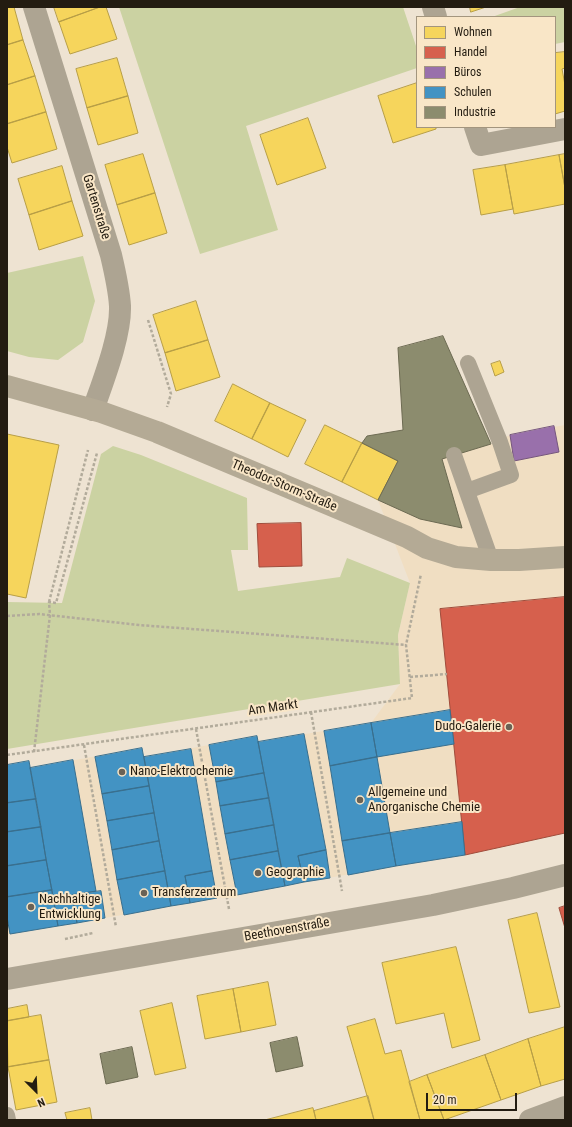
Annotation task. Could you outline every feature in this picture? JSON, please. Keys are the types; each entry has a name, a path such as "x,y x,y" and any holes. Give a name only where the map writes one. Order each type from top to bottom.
{"street":[{"name":"Gartenstraße","path":"34,7 116,275 120,307 118,328 109,363 93,410"},
{"path":"475,128 481,145 565,129"},
{"name":"Theodor-Storm-Straße","path":"7,386 93,410 157,432 407,537 427,548 456,557 491,560 565,557"},
{"name":"Beethovenstraße","path":"7,979 433,905 565,875"},
{"path":"530,1120 565,1107"}],"lane":[{"path":"467,491 511,474 500,442 468,363"},
{"path":"454,455 491,560"},
{"path":"7,1115 8,1120"}],"path":[{"path":"147,318 172,394 164,412"},
{"path":"34,752 50,615 49,602 88,450"},
{"path":"49,602 56,603 97,453"},
{"name":"Am Markt","path":"7,755 412,698 406,645 422,569"},
{"path":"7,616 27,614 50,615 139,625 406,645"},
{"path":"410,677 447,674"},
{"path":"311,712 342,891"},
{"path":"196,729 229,909"},
{"path":"84,745 116,927"},
{"path":"65,939 93,934"}],"shaded area":[{"path":"443,336 491,444 510,435 565,425 565,833 465,855 7,935 7,765 29,761 31,768 142,748 144,757 257,736 258,742 371,723 400,684 398,635 410,583 378,500 362,443 367,436 403,430 398,348"}],"green space":[{"path":"119,7 403,7 416,46 416,68 246,126 278,230 200,254"},
{"path":"520,7 565,7 565,42 556,44 556,16 495,16"},
{"path":"83,256 95,301 83,342 58,360 29,357 7,351 7,273"},
{"path":"113,446 141,455 247,498 248,550 231,550 238,591 340,577 347,558 410,583 398,635 400,684 7,749 7,602 62,603 101,454"}],"building: Wohnen":[{"path":"7,7 14,7 23,40 7,45"},
{"path":"54,7 100,7 59,22"},
{"path":"100,7 106,7 117,39 70,54 59,22"},
{"path":"470,7 486,7 471,12"},
{"path":"23,40 35,76 7,85 7,45"},
{"path":"565,52 565,68 562,69 565,85 565,111 556,114 556,53"},
{"path":"117,58 128,96 87,108 76,69"},
{"path":"35,76 46,112 7,124 7,85"},
{"path":"416,83 416,128 436,129 393,143 378,96"},
{"path":"128,96 138,133 98,145 87,108"},
{"path":"46,112 57,149 12,163 7,147 7,124"},
{"path":"308,118 326,168 277,185 260,135"},
{"path":"143,154 155,193 117,205 105,165"},
{"path":"565,154 565,188 559,155"},
{"path":"559,155 565,188 565,204 514,214 505,165"},
{"path":"505,165 513,209 481,215 473,170"},
{"path":"62,166 72,201 29,215 18,179"},
{"path":"155,193 167,233 129,245 117,205"},
{"path":"72,201 83,236 39,250 29,215"},
{"path":"196,301 208,340 165,353 153,315"},
{"path":"208,340 220,377 176,391 165,353"},
{"path":"500,361 504,372 495,376 491,364"},
{"path":"233,384 270,403 252,439 215,421"},
{"path":"270,403 306,420 288,457 252,439"},
{"path":"325,425 362,443 342,482 305,464"},
{"path":"7,434 59,445 26,598 7,594"},
{"path":"362,443 398,461 378,500 342,482"},
{"path":"537,913 560,1007 529,1013 508,920"},
{"path":"456,947 480,1040 452,1048 444,1013 396,1024 382,963"},
{"path":"268,982 276,1025 241,1032 233,989"},
{"path":"233,989 241,1032 205,1039 197,996"},
{"path":"172,1003 186,1068 155,1075 140,1011"},
{"path":"27,1005 29,1017 7,1021 7,1009"},
{"path":"41,1015 49,1060 8,1067 7,1021"},
{"path":"375,1019 385,1054 401,1050 420,1120 374,1120 347,1027"},
{"path":"565,1027 565,1079 541,1086 528,1039"},
{"path":"528,1039 541,1086 501,1100 485,1055"},
{"path":"485,1055 501,1100 444,1120 427,1075"},
{"path":"49,1060 57,1102 16,1110 8,1067"},
{"path":"427,1075 444,1120 420,1120 409,1082"},
{"path":"368,1096 374,1120 316,1120 314,1111"},
{"path":"90,1108 92,1120 67,1120 65,1113"},
{"path":"313,1108 316,1120 265,1120"}],"building: Handel":[{"path":"301,523 302,566 259,567 257,524"},
{"name":"Dudo-Galerie","path":"565,597 565,833 465,855 440,609"},
{"path":"565,906 565,928 559,908"}],"building: Büros":[{"path":"554,426 559,452 514,461 510,435"}],"building: Schulen":[{"path":"450,710 454,744 377,757 371,723"},
{"path":"371,723 377,757 330,766 324,731"},
{"path":"304,734 326,850 298,856 304,882 285,886 258,742"},
{"path":"257,736 264,773 216,782 209,745"},
{"name":"Nano-Elektrochemie","path":"142,748 149,786 102,794 95,757"},
{"path":"191,749 212,871 185,876 190,903 171,906 144,757"},
{"name":"Allgemeine und Anorganische Chemie","path":"377,757 390,833 342,841 330,766"},
{"path":"73,760 96,891 72,895 77,923 58,926 30,768"},
{"path":"29,761 36,799 7,803 7,765"},
{"path":"264,773 269,798 220,806 216,782"},
{"path":"149,786 154,813 107,821 102,794"},
{"path":"269,798 274,825 225,834 220,806"},
{"path":"36,799 41,827 7,832 7,803"},
{"path":"154,813 159,841 112,850 107,821"},
{"path":"462,822 465,855 396,866 390,833"},
{"path":"274,825 278,851 230,860 225,834"},
{"path":"41,827 46,860 7,866 7,832"},
{"path":"390,833 396,866 348,875 342,841"},
{"path":"159,841 165,871 117,880 112,850"},
{"path":"326,850 330,878 304,882 298,856"},
{"name":"Geographie","path":"278,851 285,886 237,895 230,860"},
{"path":"46,860 52,890 7,897 7,866"},
{"name":"Transferzentrum","path":"165,871 171,906 124,915 117,880"},
{"path":"212,871 217,898 190,903 185,876"},
{"name":"Nachhaltige Entwicklung","path":"52,890 58,926 10,934 7,917 7,897"},
{"path":"101,891 105,918 77,923 72,895"}],"building: Industrie":[{"path":"443,336 491,444 442,459 462,528 420,519 378,500 398,461 362,443 367,436 403,430 398,348"},
{"path":"297,1037 303,1066 276,1072 270,1043"},
{"path":"132,1047 138,1077 106,1084 100,1054"}],"place":[{"name":"Dudo-Galerie","path":"509,727"},
{"name":"Nano-Elektrochemie","path":"122,772"},
{"name":"Allgemeine und Anorganische Chemie","path":"360,800"},
{"name":"Geographie","path":"258,873"},
{"name":"Transferzentrum","path":"144,893"},
{"name":"Nachhaltige Entwicklung","path":"31,907"}]}
